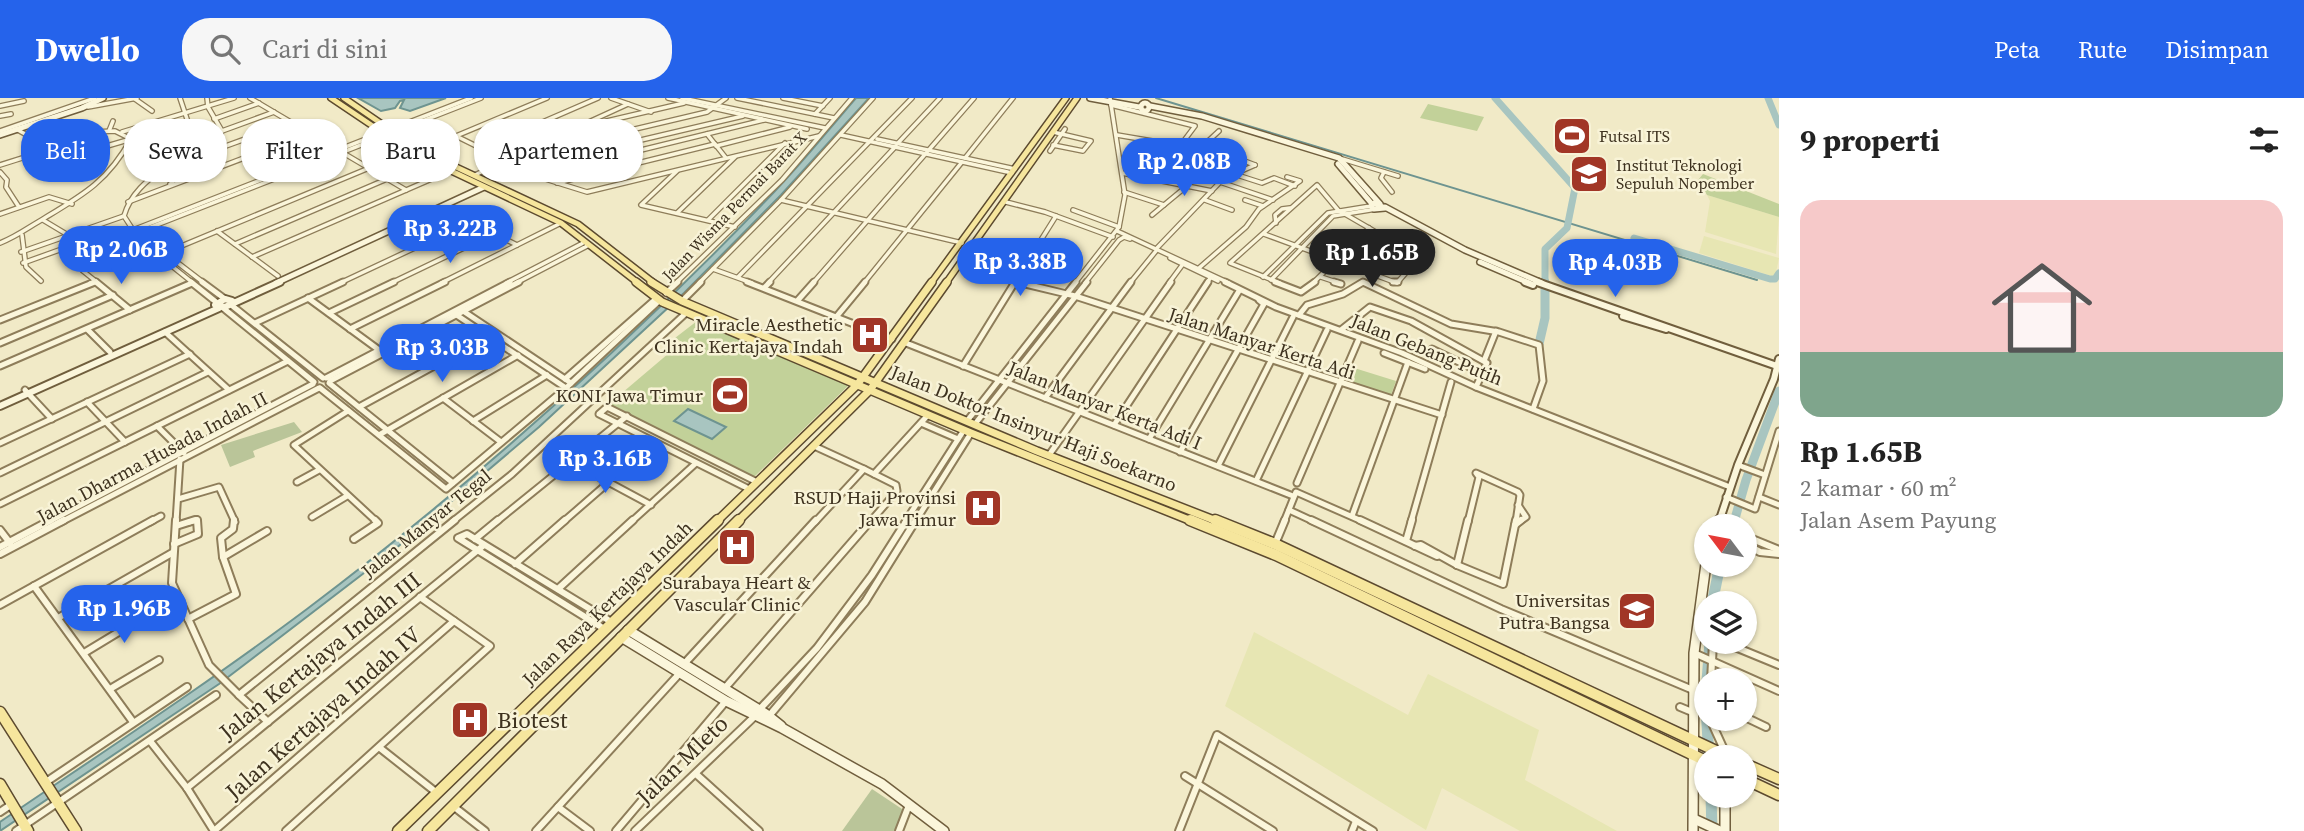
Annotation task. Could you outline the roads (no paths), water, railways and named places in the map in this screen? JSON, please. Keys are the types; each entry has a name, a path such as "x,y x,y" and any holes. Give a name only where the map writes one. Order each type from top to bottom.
{"main road":[{"path":"0,133 83,109 103,98"},
{"name":"Jalan Doktor Insinyur Haji Soekarno","path":"331,98 366,119"},
{"name":"Jalan Doktor Insinyur Haji Soekarno","path":"344,98 376,119"},
{"name":"Jalan Raya Kertajaya Indah","path":"398,831 860,382 1066,98"},
{"name":"Jalan Raya Kertajaya Indah","path":"428,831 873,387 1077,98"},
{"path":"1090,98 1194,117 1339,158 1377,207"},
{"path":"1102,98 1110,101"},
{"path":"1300,148 1337,163 1377,207 1511,274 1657,327 1778,362 1742,465 1730,487 1722,514"},
{"path":"1014,171 1026,171"},
{"name":"Jalan Doktor Insinyur Haji Soekarno","path":"460,174 482,186 578,224 668,294 681,301 860,382"},
{"name":"Jalan Doktor Insinyur Haji Soekarno","path":"488,182 561,223 660,300 673,307 757,344 873,387 1276,555 1694,755"},
{"path":"229,300 482,186"},
{"path":"26,392 165,332 278,276 482,186"},
{"path":"947,264 959,267"},
{"path":"0,404 110,352 218,306"},
{"path":"701,310 728,324 724,329"},
{"path":"743,327 738,331 754,339 757,344"},
{"name":"Jalan Doktor Insinyur Haji Soekarno","path":"873,387 928,415 969,427"},
{"name":"Jalan Doktor Insinyur Haji Soekarno","path":"1043,458 1275,544 1703,745"},
{"path":"758,480 763,486 773,486"},
{"path":"748,491 756,492 760,499"},
{"path":"1352,591 1359,589 1360,584 1357,581"},
{"path":"1367,598 1368,592 1373,588"},
{"path":"624,633 647,641 725,688 743,706"},
{"path":"624,633 639,649 679,674 726,701 762,715 882,784 944,831"},
{"path":"639,649 647,641"},
{"path":"1694,695 1692,712 1695,745"},
{"path":"0,712 76,831"},
{"path":"1757,769 1779,779"},
{"path":"0,783 14,805 23,827"},
{"path":"445,785 449,794 462,796"},
{"path":"1757,785 1779,796"},
{"path":"428,802 449,810"},
{"path":"1693,831 1698,808"},
{"path":"1697,821 1721,831 1724,808"}],"street":[{"path":"52,116 95,98"},
{"path":"83,109 136,98 152,111"},
{"path":"180,98 186,119"},
{"path":"206,98 215,119 259,103"},
{"path":"110,131 122,132 234,98"},
{"path":"250,98 287,119"},
{"path":"422,119 471,98"},
{"path":"426,119 481,98"},
{"path":"460,134 547,98"},
{"path":"551,118 598,98"},
{"path":"611,98 651,112"},
{"path":"668,98 822,132"},
{"path":"643,126 717,107 726,98"},
{"path":"737,98 834,118"},
{"path":"764,104 769,98"},
{"path":"787,98 823,106"},
{"path":"806,102 810,98"},
{"path":"815,114 830,98"},
{"name":"Jalan Wisma Permai Barat X","path":"668,294 735,227 852,98"},
{"path":"681,301 781,200 873,98"},
{"path":"738,277 912,98"},
{"path":"765,287 940,98"},
{"path":"798,300 974,98"},
{"path":"837,316 1013,98"},
{"path":"619,119 651,112 683,100 696,106 717,107 743,116 807,130"},
{"path":"762,715 834,640 969,427 1118,229 1124,192 1110,101 1195,126 1180,146"},
{"path":"0,106 24,102"},
{"path":"596,119 628,104"},
{"path":"227,129 274,112"},
{"path":"0,116 11,114"},
{"path":"643,140 743,116"},
{"path":"643,150 764,120"},
{"path":"110,128 113,121"},
{"path":"558,183 793,126"},
{"path":"17,128 21,131"},
{"path":"1049,150 1065,129"},
{"path":"1162,181 1195,148 1205,144 1219,131"},
{"path":"558,183 587,192 822,132"},
{"path":"1053,132 1091,141 1083,152 1053,145"},
{"path":"842,133 1014,171"},
{"path":"707,134 726,158"},
{"path":"1045,398 1110,307 1157,250 1220,182 1255,165 1240,158 1195,148 1117,135"},
{"path":"1148,141 1153,135"},
{"path":"709,220 785,143"},
{"path":"1145,160 1152,160 1160,143"},
{"path":"0,243 22,235 72,204 109,176 124,151"},
{"path":"677,213 737,155"},
{"path":"0,165 21,158"},
{"path":"1339,158 1398,176"},
{"path":"128,202 241,159"},
{"path":"1347,167 1365,166"},
{"path":"679,169 641,205 735,227"},
{"path":"167,252 361,171"},
{"path":"1384,172 1381,178 1392,192"},
{"path":"0,173 8,180"},
{"path":"1122,173 1212,191"},
{"path":"663,174 670,177"},
{"path":"1234,174 1261,183 1274,178 1295,186"},
{"path":"1199,268 1246,227 1262,206 1295,186 1301,179 1287,177"},
{"path":"8,180 6,187 19,207"},
{"path":"0,182 8,180"},
{"path":"124,216 128,202 147,182"},
{"path":"165,188 173,182"},
{"path":"136,231 260,182"},
{"path":"235,244 380,182"},
{"path":"392,182 406,190"},
{"path":"252,257 423,182"},
{"path":"1220,182 1273,200"},
{"path":"1368,228 1321,277 1301,292 1230,263 1317,185 1341,212 1396,244 1370,275"},
{"path":"1152,215 1187,187"},
{"path":"1124,192 1164,205"},
{"path":"0,214 49,197 72,204"},
{"path":"781,200 962,243"},
{"path":"1205,200 1232,210"},
{"path":"1245,200 1262,206"},
{"path":"1006,202 1056,216 1113,237"},
{"path":"440,207 517,245"},
{"path":"1263,277 1328,213 1377,207"},
{"name":"Jalan Gebang Putih","path":"1073,210 1118,229 1296,316 1402,354 1476,387 1730,487"},
{"path":"1272,280 1329,219 1341,212"},
{"path":"124,216 136,231 218,306 446,489 660,300"},
{"path":"21,252 124,216"},
{"path":"963,366 1056,216"},
{"path":"43,220 68,235"},
{"path":"255,323 470,222"},
{"path":"350,329 561,223"},
{"path":"136,231 229,300 453,483"},
{"path":"218,231 278,276"},
{"path":"329,313 494,234"},
{"path":"1264,234 1397,283 1417,261 1391,251"},
{"path":"22,235 23,262 29,274 40,281"},
{"path":"923,503 958,439 1002,381 1070,294 1125,237 1157,250 1264,304 1180,452"},
{"path":"23,262 62,249 97,243"},
{"path":"327,380 587,243"},
{"path":"1043,458 1183,264"},
{"name":"Jalan Manyar Kerta Adi","path":"959,267 1070,294 1442,415"},
{"path":"713,269 765,287 892,339"},
{"path":"83,271 130,310"},
{"path":"1114,425 1211,277"},
{"path":"1321,277 1341,284"},
{"path":"0,320 96,281"},
{"path":"1218,466 1296,316 1307,306 1343,294 1363,282 1457,326 1496,331 1541,347 1543,385 1533,409"},
{"path":"0,366 192,283"},
{"path":"1149,439 1239,291"},
{"path":"0,343 113,295"},
{"path":"308,298 379,349"},
{"path":"1341,330 1372,307 1445,337 1488,365 1476,387"},
{"path":"461,309 567,383"},
{"path":"454,313 547,375 567,383"},
{"path":"327,380 379,349 454,313"},
{"name":"Jalan Manyar Tegal","path":"239,695 512,474 686,313"},
{"path":"1417,326 1429,314"},
{"path":"86,329 110,352"},
{"path":"1256,481 1327,330"},
{"path":"1484,361 1496,331"},
{"path":"165,332 229,390"},
{"path":"359,407 489,336"},
{"path":"1297,483 1358,341"},
{"name":"Jalan Manyar Kerta Adi I","path":"906,343 1293,496 1298,492 1352,516"},
{"path":"1432,349 1484,374"},
{"path":"1384,353 1425,369"},
{"path":"0,443 190,354"},
{"path":"379,435 518,355"},
{"path":"0,504 288,360"},
{"path":"1408,362 1352,516 1430,555 1503,584 1518,492 1481,477 1457,565"},
{"path":"0,473 208,372"},
{"path":"473,421 547,375"},
{"name":"Jalan Dharma Husada Indah II","path":"0,554 327,380"},
{"path":"1406,541 1451,383"},
{"path":"26,392 52,419"},
{"path":"443,398 501,442"},
{"path":"87,402 125,442"},
{"path":"748,491 600,417 599,413 607,407 758,480"},
{"path":"348,411 295,444 319,470 378,523 354,539"},
{"path":"874,474 928,415"},
{"path":"475,540 627,416"},
{"path":"921,423 958,439"},
{"path":"157,426 183,455 172,583 209,665 268,722"},
{"path":"1729,498 1755,509 1762,473 1779,431"},
{"path":"725,688 895,495 896,485 814,446"},
{"name":"Jalan Dharma Husada Indah II","path":"0,547 183,455"},
{"path":"571,462 651,505"},
{"path":"558,589 695,464"},
{"path":"1742,465 1762,473"},
{"path":"684,664 864,469"},
{"path":"297,482 319,470"},
{"path":"515,564 610,482"},
{"path":"178,499 220,487 235,522 233,529 221,538 223,557 236,594 188,619"},
{"path":"312,517 347,496"},
{"path":"1275,544 1293,496"},
{"path":"1759,497 1779,505"},
{"path":"1289,510 1694,695"},
{"path":"0,605 160,516"},
{"path":"174,544 198,534 197,520 176,526"},
{"path":"0,530 9,542"},
{"path":"223,557 267,531"},
{"path":"465,534 484,545 558,589 609,626 476,551 458,538 465,534"},
{"path":"1757,542 1779,552"},
{"name":"Jalan Kertajaya Indah III","path":"187,788 484,545"},
{"path":"1757,549 1767,554 1779,552"},
{"path":"58,618 173,553"},
{"path":"762,715 876,577"},
{"path":"34,586 133,722"},
{"path":"286,831 490,646 420,597"},
{"path":"84,653 150,613"},
{"name":"Jalan Kertajaya Indah IV","path":"214,831 454,621"},
{"path":"1696,654 1779,691"},
{"path":"1709,654 1709,668"},
{"path":"1752,654 1779,665"},
{"path":"110,689 159,660"},
{"path":"536,831 679,674"},
{"path":"47,784 187,687"},
{"path":"23,827 57,799 150,741 216,695"},
{"path":"615,831 726,701"},
{"path":"1679,707 1692,712"},
{"name":"Jalan Mleto","path":"635,831 762,715"},
{"path":"1757,723 1766,727"},
{"path":"1179,831 1196,782 1217,735 1373,831"},
{"path":"150,741 187,788 214,831"},
{"path":"380,748 437,793"},
{"path":"696,774 759,831"},
{"path":"1185,776 1273,831"},
{"path":"899,831 910,804"},
{"path":"0,813 14,805"},
{"path":"558,807 590,831"},
{"path":"449,810 485,831"},
{"path":"1352,831 1356,821"}],"water":[{"path":"358,98 446,98 410,111 400,108 404,100 395,108 381,111"},
{"path":"856,98 869,98 781,195 684,293 539,427 394,550 219,684 0,831 0,822 193,691 307,609 490,461 665,302 786,180"},
{"path":"688,409 726,427 712,439 674,421"}],"waterway":[{"path":"1156,98 1757,280"},
{"path":"1495,98 1575,188 1567,228 1545,249 1545,318 1539,344"},
{"path":"1768,98 1779,125"},
{"path":"1634,238 1770,279 1775,279 1779,273"},
{"path":"1736,514 1779,391"},
{"path":"1715,591 1717,578"},
{"path":"1708,668 1709,654"},
{"path":"1707,731 1708,745"},
{"path":"1711,808 1712,831"}],"place":[{"name":"Futsal ITS","path":"1572,136"},
{"name":"Institut Teknologi Sepuluh Nopember","path":"1589,174"},
{"name":"Miracle Aesthetic Clinic Kertajaya Indah","path":"870,335"},
{"name":"KONI Jawa Timur","path":"730,395"},
{"name":"RSUD Haji Provinsi Jawa Timur","path":"983,508"},
{"name":"Surabaya Heart & Vascular Clinic","path":"737,547"},
{"name":"Universitas Putra Bangsa","path":"1637,611"},
{"name":"Biotest","path":"470,720"}]}
